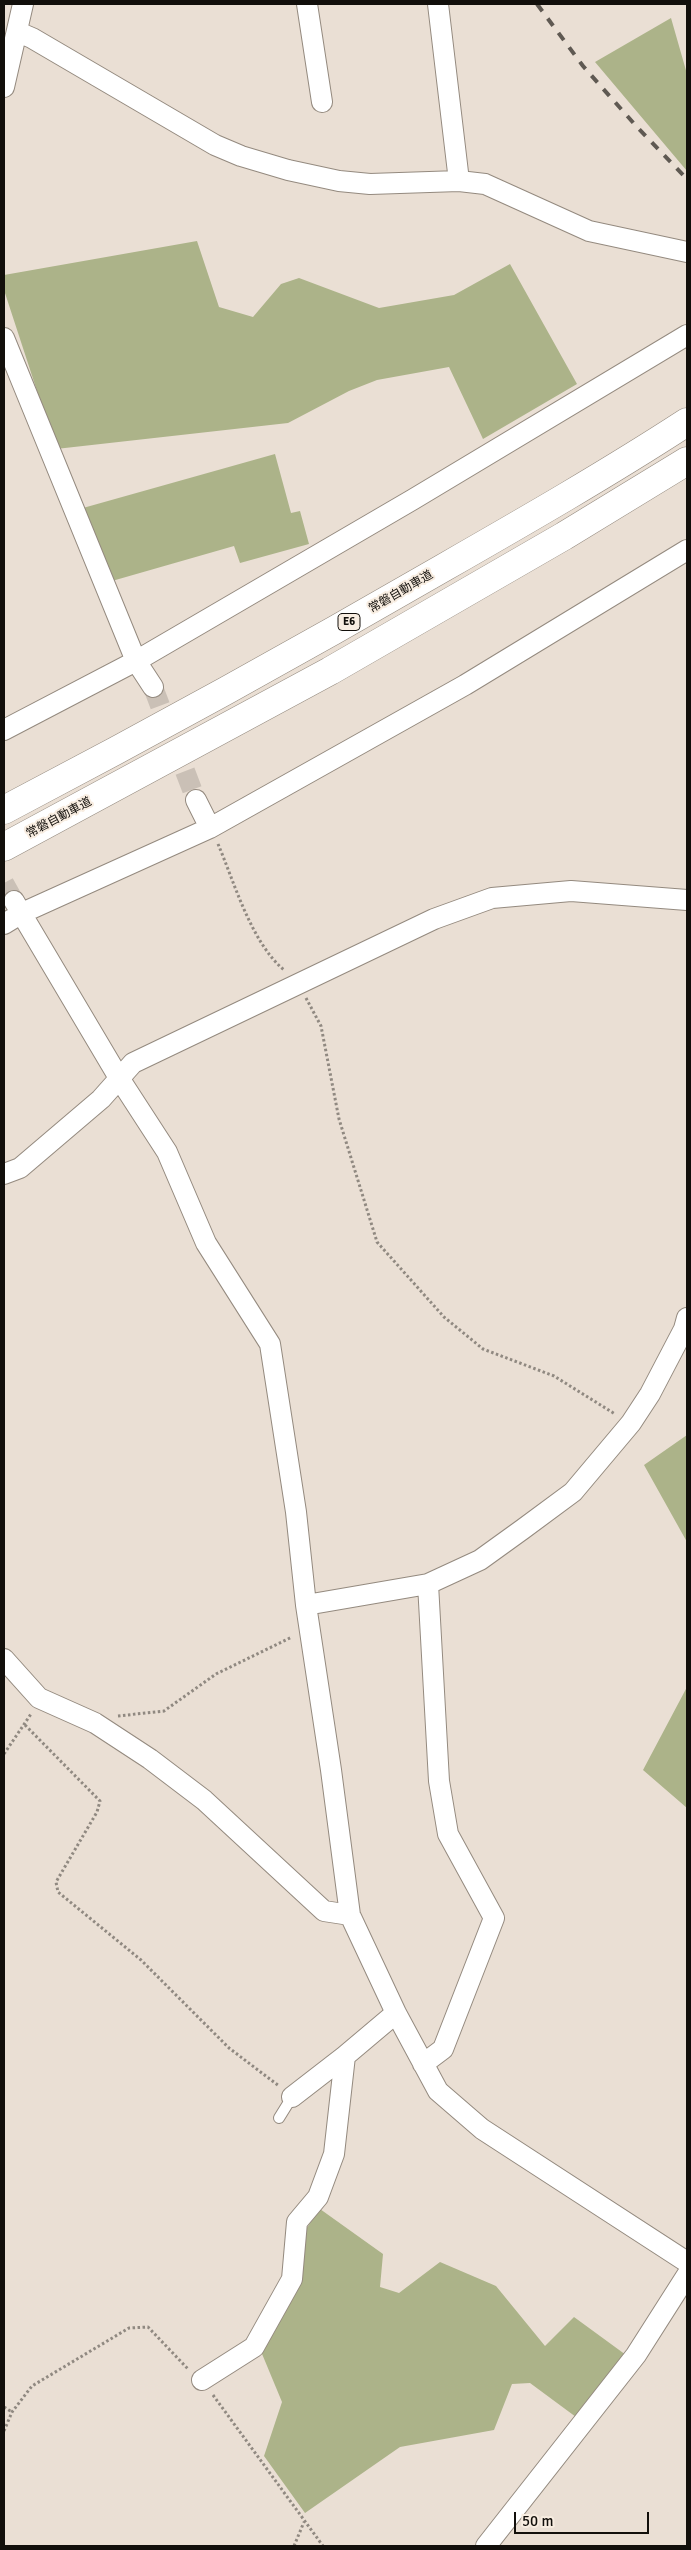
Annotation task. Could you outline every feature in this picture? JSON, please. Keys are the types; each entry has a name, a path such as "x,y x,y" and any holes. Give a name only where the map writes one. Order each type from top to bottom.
{"highway":[{"name":"常磐自動車道","path":"4,810 178,719 306,647 550,506 687,422"},
{"name":"常磐自動車道","path":"4,848 330,671 564,536 687,461"}],"street":[{"path":"4,87 23,4"},
{"path":"307,4 322,102"},
{"path":"438,4 459,181"},
{"path":"18,32 32,38 215,145 241,156 288,170 338,181 370,184 459,181 485,184 589,231 687,252"},
{"path":"4,730 136,662 412,500 687,335"},
{"path":"4,338 136,662 153,687"},
{"path":"4,924 18,907 210,828 465,685 687,550"},
{"path":"196,800 210,828"},
{"path":"4,1174 20,1168 101,1099 133,1063 298,982 434,919 492,898 571,891 687,900"},
{"path":"18,907 119,1078 167,1152 206,1243 270,1344 296,1512 306,1605 332,1770 350,1915 396,2013 438,2091 482,2129 687,2262"},
{"path":"306,1605 428,1584 480,1560 573,1492 631,1423 650,1394 684,1329 687,1318"},
{"path":"423,2064 443,2050 494,1918 448,1834 439,1781 428,1584"},
{"path":"4,1659 39,1698 95,1723 150,1759 204,1800 324,1910 350,1915"},
{"path":"292,2096 345,2056 396,2013"},
{"path":"202,2380 254,2347 292,2279 297,2222 318,2198 334,2154 345,2056"},
{"path":"486,2546 636,2355 687,2275"}],"lane":[{"path":"279,2118 292,2096"}],"path":[{"path":"210,828 257,936 276,963 298,982 321,1026 339,1119 377,1242 444,1317 483,1349 554,1376 631,1423"},
{"path":"95,1723 105,1717 164,1710 216,1674 294,1636 310,1634"},
{"path":"4,1754 25,1724 39,1698"},
{"path":"25,1724 100,1801 97,1812 56,1882 58,1892 141,1960 229,2048 292,2096"},
{"path":"4,2431 12,2412 32,2386 129,2328 148,2327 202,2380 323,2546"},
{"path":"4,2407 12,2412"},
{"path":"294,2546 304,2522"}],"green space":[{"path":"671,18 687,74 687,171 595,62"},
{"path":"197,241 219,307 253,317 281,284 299,278 379,308 454,295 510,264 577,384 483,439 449,367 377,380 349,391 288,423 56,449 4,290 4,275"},
{"path":"275,454 291,513 300,511 309,544 240,563 234,546 105,583 83,508"},
{"path":"687,1435 687,1542 644,1465"},
{"path":"687,1687 687,1808 643,1770"},
{"path":"320,2209 383,2254 380,2287 399,2293 440,2262 496,2286 545,2346 574,2317 626,2355 576,2417 530,2383 512,2384 494,2430 400,2447 305,2513 264,2456 282,2402 260,2349 306,2229"}],"tunnel":[{"path":"153,687 196,800"},
{"path":"4,883 14,901"}],"railway":[{"path":"537,4 583,66 637,127 687,179"}]}
